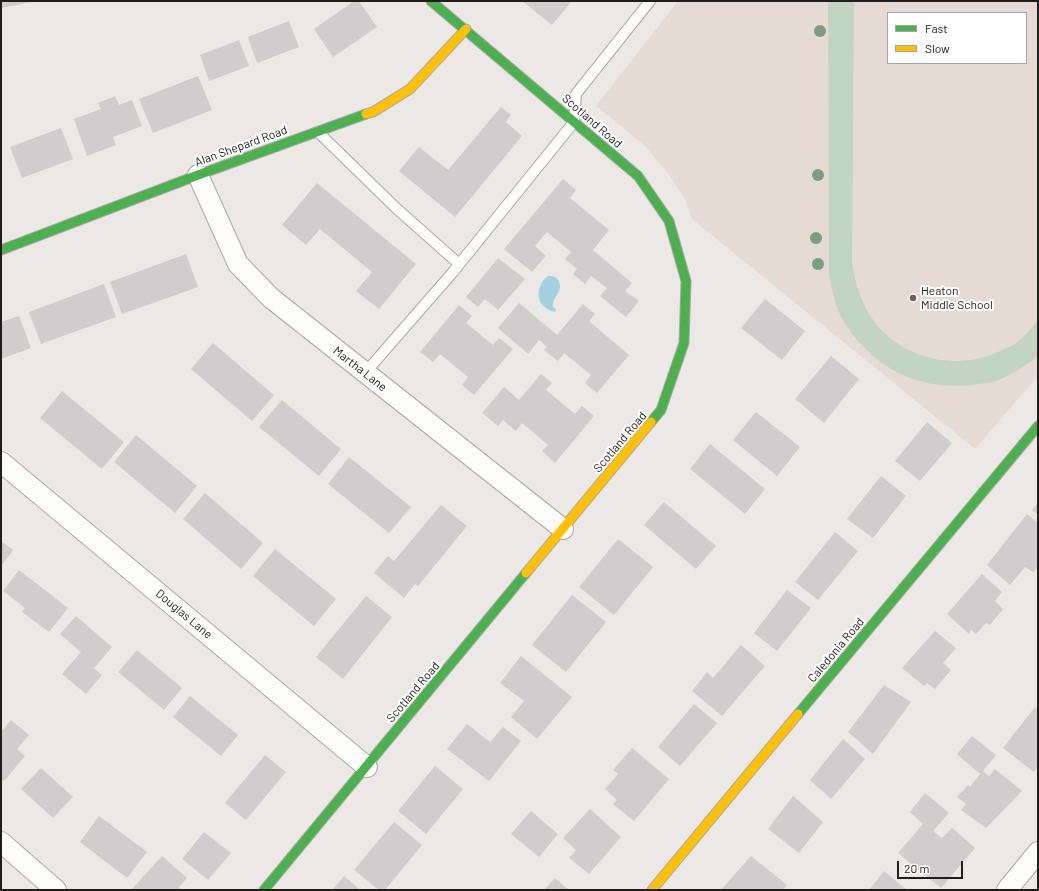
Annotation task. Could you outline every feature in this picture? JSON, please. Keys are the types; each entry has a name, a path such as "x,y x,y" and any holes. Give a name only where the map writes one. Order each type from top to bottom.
{"street":[{"name":"Scotland Road","path":"264,890 661,410 684,343 686,281 669,221 638,176 466,29 431,1"},
{"name":"Alan Shepard Road","path":"1,250 198,175 373,112 410,89 466,29"},
{"name":"Martha Lane","path":"198,175 238,264 271,298 563,529"},
{"name":"Caledonia Road","path":"652,890 1038,426"},
{"name":"Douglas Lane","path":"1,462 367,767"},
{"path":"1,842 56,890"},
{"path":"1007,890 1038,852"}],"lane":[{"path":"365,373 459,264 574,122 576,94 650,1"},
{"path":"318,132 396,208 459,264"}],"shaded area":[{"name":"Heaton Middle School","path":"678,1 1038,1 1038,376 975,449 692,219 685,199 668,173 644,145 596,106"}],"green space":[{"path":"828,1 854,1 852,263 856,284 864,304 871,317 882,331 896,343 911,351 946,361 963,361 981,358 998,352 1015,344 1038,320 1038,356 1002,379 989,383 957,386 937,385 918,381 900,374 868,352 855,337 840,315 834,298 829,274"}],"water":[{"path":"548,276 556,278 560,286 559,292 553,303 553,307 556,309 555,312 542,305 539,296 540,287"}],"building":[{"path":"1,1 32,1 32,2 1,8"},
{"path":"354,1 359,1 377,27 333,57 314,29"},
{"path":"522,1 572,1 552,25"},
{"path":"289,21 299,47 257,63 248,37"},
{"path":"239,40 249,66 209,81 200,55"},
{"path":"198,76 212,110 153,133 139,99"},
{"path":"115,96 119,105 132,100 142,126 113,137 116,145 87,156 74,119 101,109 98,103"},
{"path":"501,107 511,115 506,122 522,136 455,217 399,171 419,147 448,170"},
{"path":"61,128 73,159 22,178 10,147"},
{"path":"563,179 576,190 570,198 609,230 593,250 632,283 625,291 639,301 626,317 600,296 607,288 591,276 585,284 573,274 577,269 565,259 571,252 547,232 535,246 546,256 532,272 504,249"},
{"path":"317,183 416,264 379,309 356,291 372,272 320,229 306,245 282,225"},
{"path":"186,254 198,287 122,314 110,282"},
{"path":"498,258 525,279 498,310 485,299 478,307 466,297"},
{"path":"104,284 116,317 41,344 29,312"},
{"path":"765,299 805,331 782,360 741,328"},
{"path":"519,303 557,335 583,304 595,314 589,321 629,355 597,393 585,383 591,375 564,353 558,361 544,350 547,347 539,340 528,354 498,328"},
{"path":"459,305 472,316 466,323 493,345 499,338 513,349 474,395 462,385 468,377 440,354 433,362 420,352"},
{"path":"19,316 31,348 1,359 1,322"},
{"path":"213,343 274,395 252,421 191,369"},
{"path":"831,356 859,379 824,423 795,399"},
{"path":"541,374 552,383 546,390 575,414 582,406 594,416 555,463 542,451 548,445 522,423 516,431 503,420 498,426 482,413 504,387 519,400"},
{"path":"62,391 124,442 102,469 40,418"},
{"path":"282,400 341,449 319,476 259,427"},
{"path":"756,412 800,447 777,476 733,440"},
{"path":"927,422 952,443 920,481 895,461"},
{"path":"136,435 197,486 175,513 114,462"},
{"path":"710,444 765,489 745,514 690,469"},
{"path":"349,457 411,507 389,533 328,484"},
{"path":"881,476 906,496 873,538 847,519"},
{"path":"205,493 263,543 241,569 183,519"},
{"path":"664,502 716,546 696,569 644,525"},
{"path":"1038,503 1038,515 1032,510"},
{"path":"441,505 467,526 418,586 415,584 404,598 374,573 388,556 394,561"},
{"path":"1027,514 1038,523 1038,567 1033,572 1025,567 1010,585 987,565"},
{"path":"835,532 858,551 818,600 795,582"},
{"path":"618,539 653,567 614,615 579,587"},
{"path":"1,541 13,550 1,566"},
{"path":"275,549 336,599 314,626 253,576"},
{"path":"19,570 68,608 49,632 22,612 25,608 3,591"},
{"path":"982,574 1002,592 995,601 1003,609 990,625 986,623 976,634 971,630 969,634 947,614"},
{"path":"787,590 811,608 777,651 754,633"},
{"path":"572,595 606,622 566,672 532,645"},
{"path":"366,596 392,617 343,679 316,657"},
{"path":"76,616 112,647 94,668 102,675 86,694 62,674 81,652 60,634"},
{"path":"935,631 956,648 943,663 951,670 935,689 927,683 924,686 902,668"},
{"path":"741,645 765,666 722,716 692,691 707,672 713,678"},
{"path":"137,650 182,688 164,710 118,672"},
{"path":"521,656 572,697 537,739 511,717 524,701 500,683"},
{"path":"884,685 911,702 873,754 848,732"},
{"path":"190,696 238,735 221,756 173,717"},
{"path":"694,704 717,723 680,766 658,747"},
{"path":"1035,707 1038,710 1038,767 1034,772 1003,748"},
{"path":"11,720 29,735 17,749 25,756 4,781 1,779 1,732"},
{"path":"467,724 490,742 503,727 521,741 489,781 447,749"},
{"path":"972,736 996,755 983,771 989,776 995,769 1022,791 986,828 961,810 966,804 957,797 968,785 970,787 980,774 957,754"},
{"path":"843,739 865,759 831,799 810,780"},
{"path":"632,748 669,779 634,821 613,804 617,800 605,789 618,774 613,770"},
{"path":"265,755 286,772 246,820 225,803"},
{"path":"435,766 463,789 426,834 398,811"},
{"path":"41,768 73,797 53,818 21,789"},
{"path":"925,793 949,813 933,831 942,838 952,828 975,848 941,888 898,853 923,824 910,812"},
{"path":"793,796 823,822 799,853 768,829"},
{"path":"590,809 621,837 589,874 569,858 576,850 563,838"},
{"path":"531,811 558,834 539,857 511,834"},
{"path":"99,816 147,852 127,878 80,842"},
{"path":"394,822 422,845 385,890 379,890 354,870"},
{"path":"204,832 231,853 208,880 182,859"},
{"path":"162,856 187,878 179,887 182,890 131,890"},
{"path":"751,856 787,885 783,890 721,890"},
{"path":"884,871 907,890 869,890"},
{"path":"344,876 360,890 332,890"},
{"path":"555,878 569,890 544,890"}],"traffic: fast":[{"path":"431,1 638,176 669,221 686,281 684,343 661,410 651,422"},
{"path":"1,250 198,175 366,114"},
{"path":"798,714 1038,426"},
{"path":"264,890 526,573"}],"traffic: slow":[{"path":"366,114 373,112 410,89 466,29"},
{"path":"526,573 651,422"},
{"path":"652,890 798,714"}],"place":[{"name":"Heaton Middle School","path":"913,298"}]}
